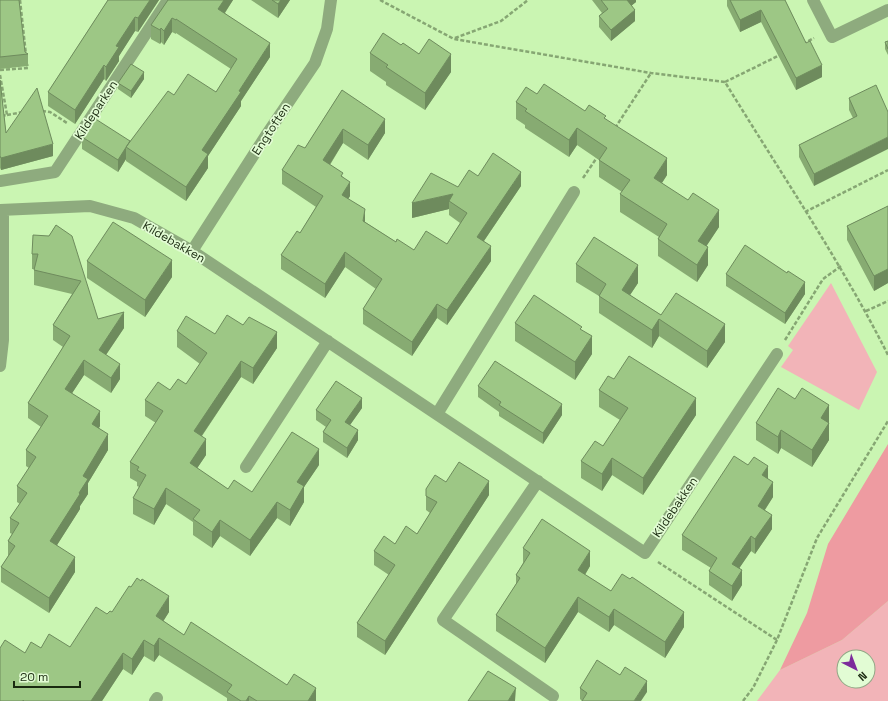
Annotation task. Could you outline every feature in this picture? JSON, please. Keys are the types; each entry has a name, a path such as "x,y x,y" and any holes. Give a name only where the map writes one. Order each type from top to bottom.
{"street":[{"name":"Kildeparken","path":"0,182 55,172 168,0"},
{"name":"Engtoften","path":"192,251 267,134 315,63 327,29 331,0"},
{"path":"813,0 832,37 888,10"},
{"path":"437,414 574,192"},
{"name":"Kildebakken","path":"1,210 90,206 134,218 192,251 645,553 777,354"},
{"path":"0,366 3,340 1,210"},
{"path":"246,467 328,341"},
{"path":"538,481 443,620 553,696"}],"path":[{"path":"0,70 28,68 20,0"},
{"path":"380,0 454,38 651,73 725,82 781,54"},
{"path":"454,38 501,21 528,0"},
{"path":"802,44 816,37 832,37"},
{"path":"615,129 651,73"},
{"path":"0,75 7,115"},
{"path":"725,82 805,212 841,266 888,355"},
{"path":"40,110 50,112 81,132"},
{"path":"0,116 26,111"},
{"path":"574,192 599,154"},
{"path":"805,212 888,170"},
{"path":"777,354 823,279 841,266"},
{"path":"866,311 888,301"},
{"path":"743,701 753,688 777,640 817,538 888,421"},
{"path":"645,553 777,640"}],"shaded area":[{"path":"831,283 877,372 859,410 781,367 793,350 788,346"},
{"path":"888,444 888,601 842,640 780,670 807,613 828,544"},
{"path":"888,601 888,701 757,701 780,670 842,640"}],"building":[{"path":"0,0 19,0 25,52 28,54 0,57"},
{"path":"108,0 150,0 138,18 135,17 116,46 119,47 106,67 104,65 75,110 48,92"},
{"path":"168,0 224,0 218,9 270,43 239,91 241,92 202,150 208,154 186,187 126,147 168,91 174,95 188,74 216,92 237,59 176,19 172,18 164,31 161,28 160,30 151,25"},
{"path":"272,0 281,0 278,4"},
{"path":"601,0 627,0 635,10 611,30 599,16 608,9"},
{"path":"730,0 785,0 806,43 810,41 822,65 796,78 761,10 740,20"},
{"path":"383,33 401,45 403,43 419,54 429,39 451,54 425,93 386,67 388,65 370,53"},
{"path":"888,41 888,49 885,42"},
{"path":"131,64 144,72 131,91 118,83"},
{"path":"0,80 6,133 37,88 53,144 1,158"},
{"path":"544,84 585,111 589,105 606,116 604,118 667,158 654,178 688,200 693,193 719,210 698,241 708,247 697,265 658,239 667,224 620,194 630,180 599,160 607,148 577,128 569,140 525,111 527,109 516,102 526,87 537,94"},
{"path":"876,85 888,112 888,137 814,174 799,145 857,116 849,98"},
{"path":"342,90 385,119 368,145 343,129 323,160 343,173 341,176 350,182 342,195 365,209 363,221 396,242 397,239 414,250 426,231 447,244 467,213 449,201 453,194 412,203 431,173 458,187 469,170 478,176 493,153 521,172 477,237 491,246 447,310 437,304 412,342 363,309 382,279 345,252 325,284 281,255 297,231 300,233 323,196 282,170 298,145 305,148"},
{"path":"94,118 130,141 118,160 82,137"},
{"path":"888,206 888,269 874,276 847,226"},
{"path":"113,222 172,260 145,300 87,261"},
{"path":"56,225 72,236 98,319 124,312 99,350 120,364 111,378 84,360 65,389 100,411 92,424 108,434 83,476 88,479 79,493 80,494 50,541 75,557 49,598 1,567 15,546 8,541 19,523 10,518 27,493 17,486 36,457 26,450 48,416 28,403 70,336 53,325 81,281 34,270 38,254 32,254 33,235 49,236"},
{"path":"594,237 638,265 622,290 661,315 676,293 725,324 707,351 659,319 652,330 599,296 606,284 576,264"},
{"path":"745,245 787,273 788,271 805,282 785,313 726,274"},
{"path":"534,295 582,327 580,329 592,336 575,362 515,323"},
{"path":"227,315 243,325 249,317 277,332 253,368 241,361 194,431 206,439 190,463 228,489 234,480 252,492 292,432 319,449 297,482 304,486 290,510 277,502 250,540 220,520 212,532 193,519 200,510 166,488 154,509 133,498 146,475 137,470 139,467 130,462 163,411 145,400 158,382 170,390 178,379 186,384 207,353 177,331 186,316 215,334"},
{"path":"629,356 696,398 643,478 612,458 602,474 581,461 595,441 603,446 628,408 599,390 608,376 614,379"},
{"path":"495,361 562,404 543,433 499,405 501,402 478,386"},
{"path":"336,381 362,398 345,422 358,430 347,448 323,432 331,420 316,410"},
{"path":"778,388 795,399 802,388 829,405 821,418 829,423 812,450 781,430 778,437 756,423"},
{"path":"734,456 748,465 754,457 768,466 762,475 773,482 758,506 772,515 755,539 751,536 732,564 742,570 732,586 709,571 717,558 682,535"},
{"path":"459,462 489,481 385,641 357,623 395,565 374,551 384,536 395,544 406,526 417,534 437,502 426,496 426,489 435,475 446,482"},
{"path":"542,519 590,551 578,570 611,591 622,574 630,579 632,577 684,612 665,642 614,609 609,617 578,597 545,648 496,615 520,578 516,575 530,553 523,548"},
{"path":"137,578 141,581 142,579 169,596 156,616 184,635 191,622 287,685 294,674 316,688 308,701 257,701 249,696 246,701 241,701 227,692 232,685 159,638 154,646 144,640 132,659 123,653 91,701 0,701 0,648 5,640 25,653 31,642 41,648 49,634 70,647 96,607 107,614 110,611 112,612 129,586 131,587"},
{"path":"597,660 620,675 625,667 647,681 634,701 582,701 587,693 580,688"},
{"path":"488,671 516,688 508,701 468,701"}]}
